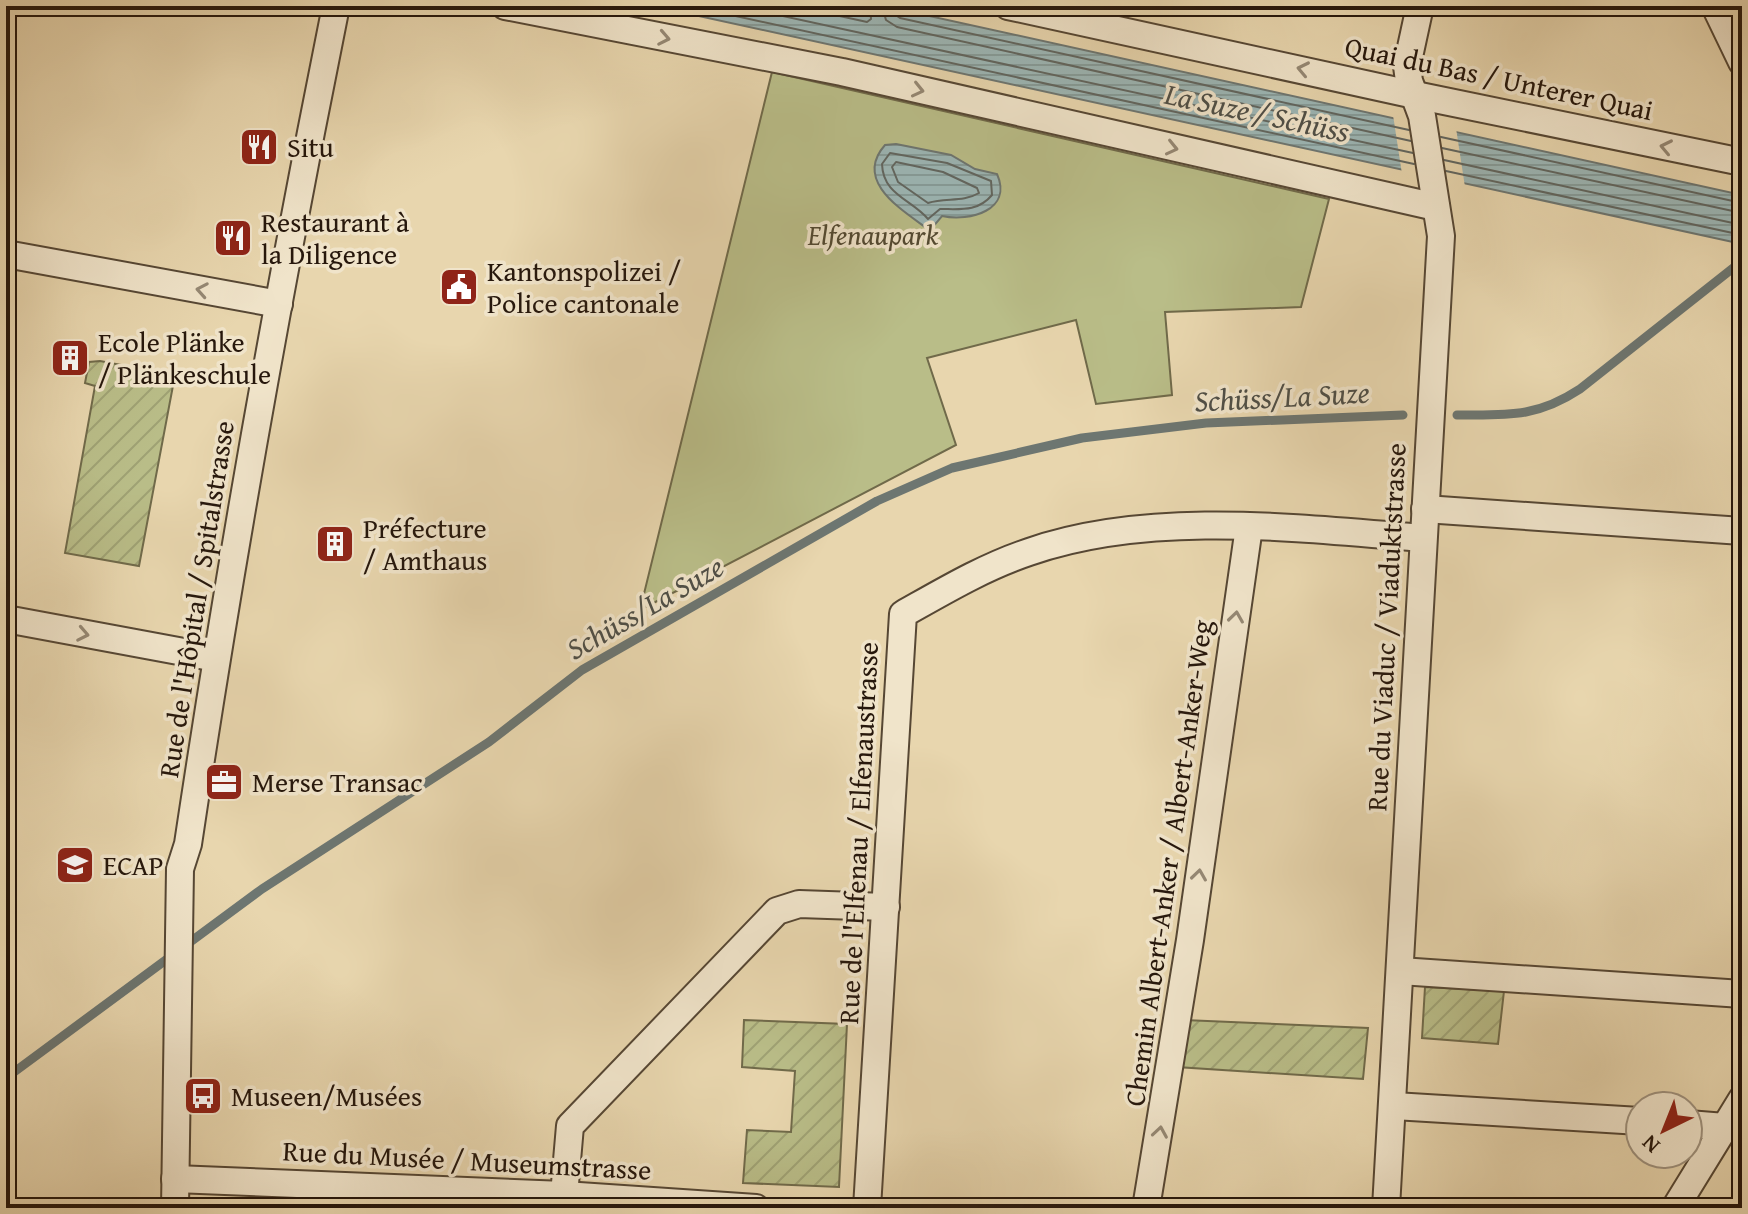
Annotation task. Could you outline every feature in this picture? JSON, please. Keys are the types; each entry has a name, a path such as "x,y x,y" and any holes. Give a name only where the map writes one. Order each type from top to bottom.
{"street":[{"name":"Rue de l'Hôpital / Spitalstrasse","path":"175,1208 180,869 188,844 216,658 336,6"},
{"path":"505,6 842,72 1389,196 1435,201"},
{"name":"Quai du Bas / Unterer Quai","path":"1008,6 1418,106 1742,162"},
{"name":"Rue du Viaduc / Viaduktstrasse","path":"1386,1208 1441,236 1418,106 1407,66 1420,6"},
{"path":"1715,6 1742,62"},
{"path":"6,254 279,304"},
{"path":"1425,509 1742,531"},
{"name":"Rue de l'Elfenau / Elfenaustrasse","path":"867,1208 903,614 968,577 1031,551 1102,536 1175,528 1249,527 1423,538"},
{"name":"Chemin Albert-Anker / Albert-Anker-Weg","path":"1146,1208 1190,940 1249,527"},
{"path":"6,619 216,658"},
{"path":"564,1195 570,1126 777,911 799,904 886,907"},
{"path":"1400,971 1742,994"},
{"path":"1675,1208 1742,1099"},
{"path":"1394,1106 1624,1120"},
{"path":"1704,1125 1725,1127"},
{"name":"Rue du Musée / Museumstrasse","path":"175,1179 564,1195 608,1203 756,1208"}],"green space":[{"name":"Elfenaupark","path":"772,72 1329,199 1301,307 1165,312 1172,395 1096,404 1076,320 927,358 956,445 640,610"},
{"path":"100,361 175,375 139,566 65,553 95,386 85,383 89,362"},
{"path":"1425,987 1504,991 1498,1044 1422,1038"},
{"path":"744,1020 847,1024 839,1187 743,1183 747,1130 791,1132 795,1071 742,1067"},
{"path":"1184,1020 1368,1028 1363,1079 1177,1067"}],"water":[{"path":"653,6 884,6 1742,195 1742,244"},
{"path":"896,144 951,155 975,169 997,174 999,197 986,211 965,217 942,216 932,228 925,227 893,202 877,181 877,158 885,145"}],"pier":[{"path":"1393,115 1456,128 1465,187 1402,174"}],"waterway":[{"name":"La Suze / Schüss","path":"1457,415 1521,413 1564,398 1580,389 1742,261"},
{"name":"Schüss/La Suze","path":"6,1078 262,889 489,742 582,670 877,501 952,468 1082,438 1206,423 1403,415"}],"place":[{"name":"Situ","path":"259,147"},
{"name":"Restaurant à la Diligence","path":"233,238"},
{"name":"Kantonspolizei / Police cantonale","path":"459,287"},
{"name":"Ecole Plänke / Plänkeschule","path":"70,358"},
{"name":"Préfecture / Amthaus","path":"335,544"},
{"name":"Merse Transac","path":"224,782"},
{"name":"ECAP","path":"75,865"},
{"name":"Museen/Musées","path":"203,1096"}]}
